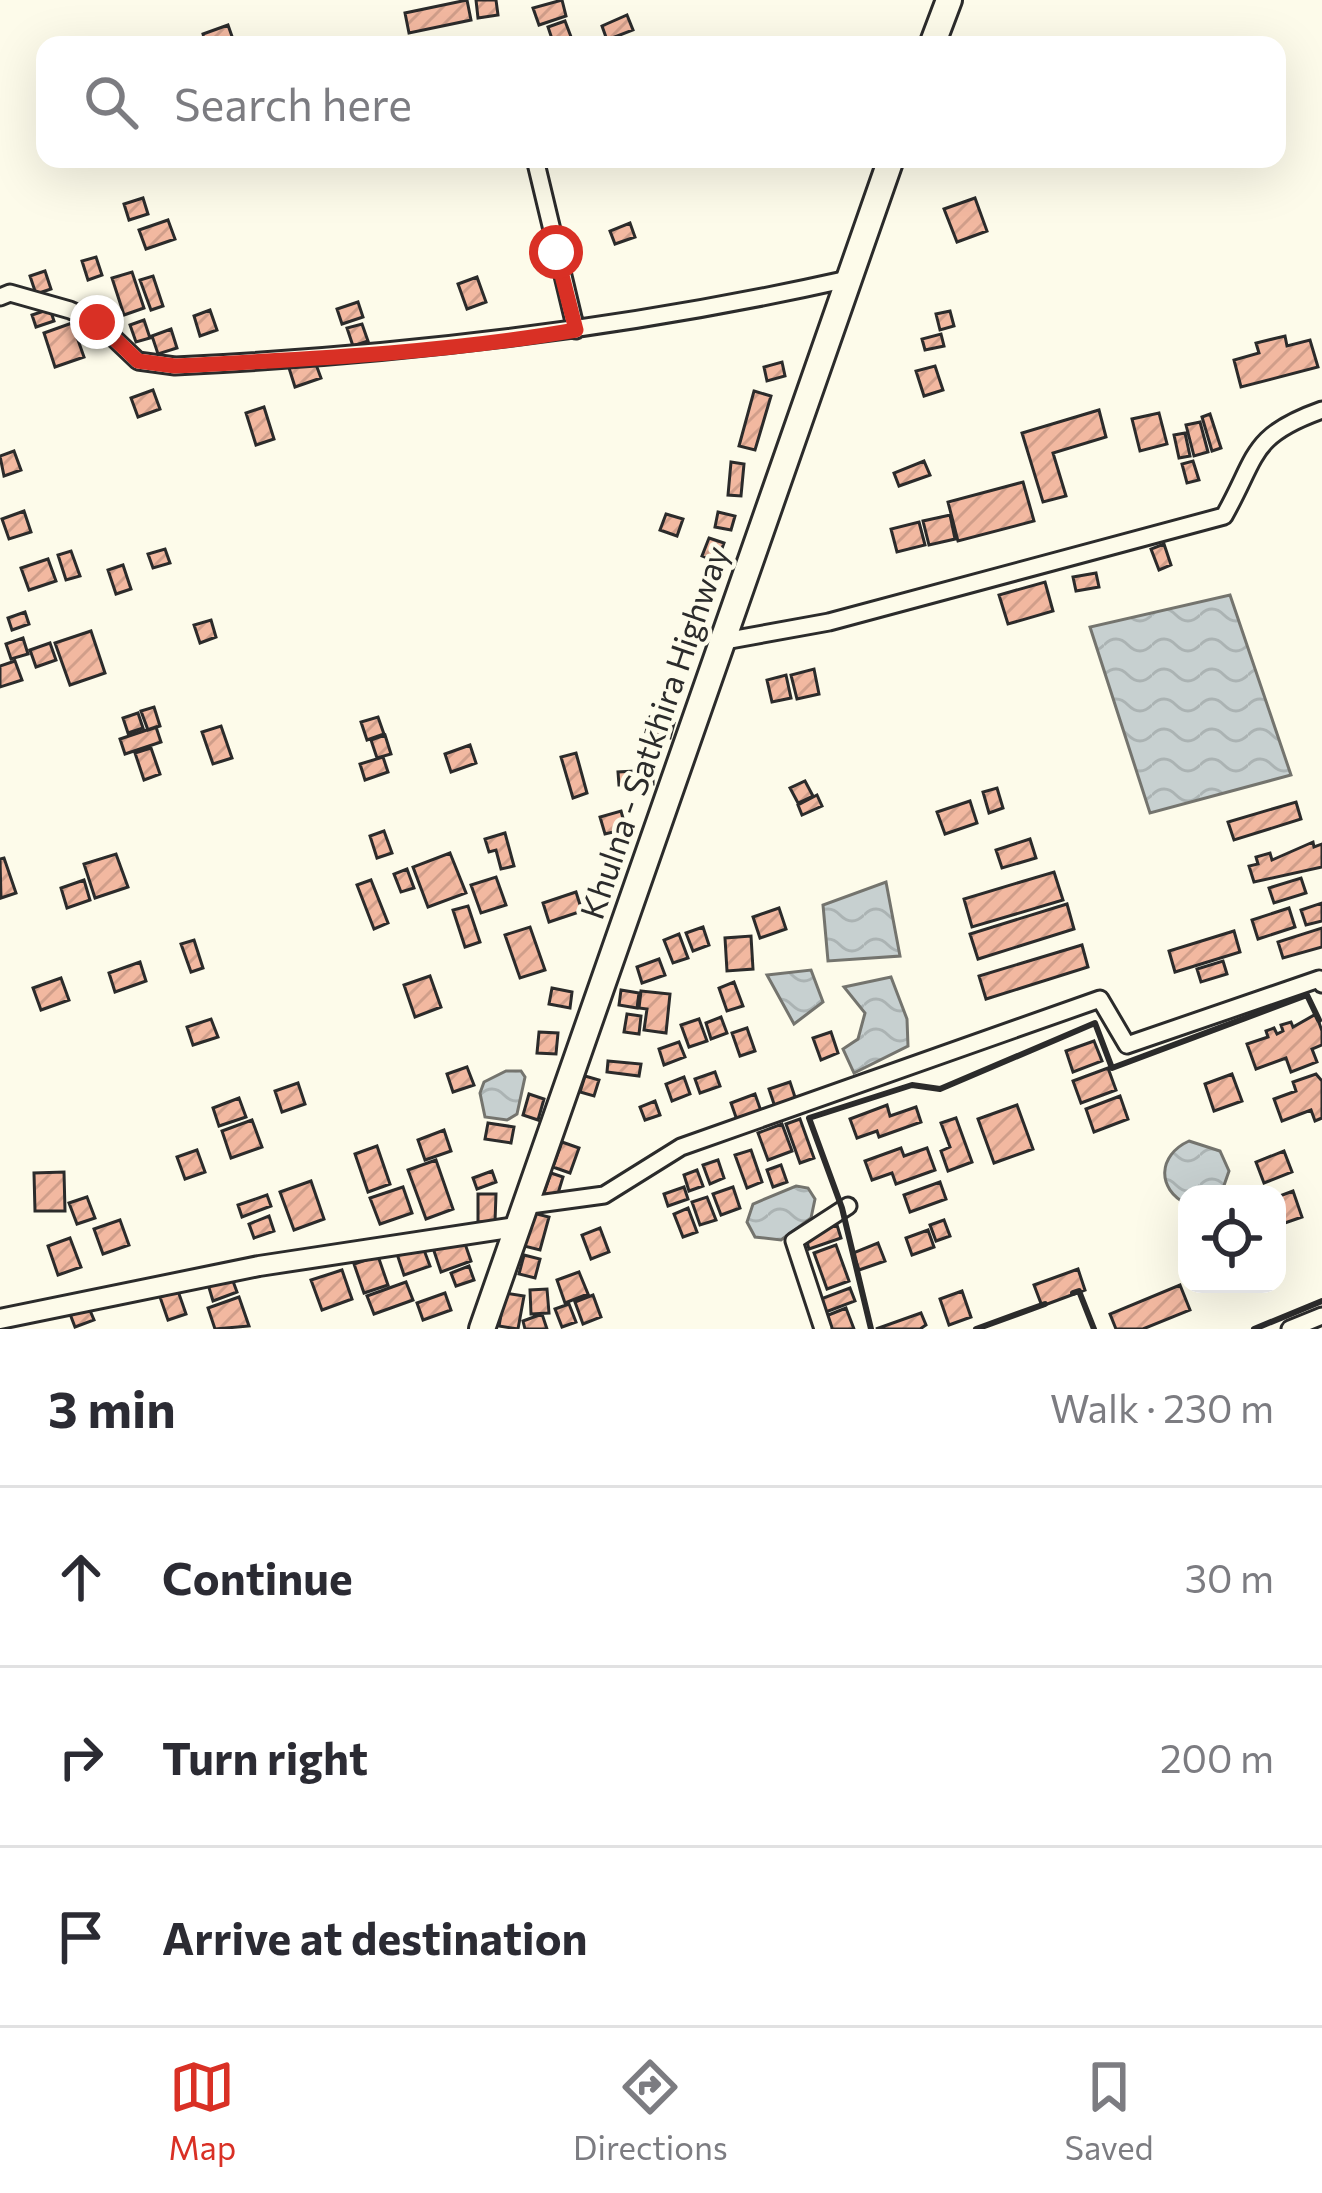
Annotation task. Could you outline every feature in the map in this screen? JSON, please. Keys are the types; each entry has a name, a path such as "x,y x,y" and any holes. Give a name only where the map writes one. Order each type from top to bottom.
{"highway":[{"path":"935,36 949,0"},
{"name":"Khulna - Satkhira Highway","path":"482,1329 888,168"}],"street":[{"path":"537,168 576,330"},
{"path":"0,297 10,293 70,310 97,322 138,361 175,366 460,348 848,279"},
{"path":"719,642 829,622 1224,516 1248,459 1282,424 1322,410"},
{"path":"0,1319 519,1217 604,1195 681,1147 1100,999 1127,1045 1319,979 1322,985"},
{"path":"823,1329 794,1241 848,1206"},
{"path":"1290,1329 1322,1316"}],"water":[{"path":"1230,595 1291,775 1150,813 1090,627"},
{"path":"886,882 900,956 828,961 823,905"},
{"path":"811,970 823,1002 794,1024 767,975"},
{"path":"891,977 907,1019 908,1046 854,1073 843,1049 858,1039 865,1013 844,987"},
{"path":"506,1071 521,1071 525,1077 517,1114 507,1120 485,1117 480,1093 484,1082"},
{"path":"1189,1141 1220,1151 1229,1171 1224,1185 1178,1185 1177,1198 1165,1172 1179,1147"},
{"path":"796,1186 808,1188 815,1199 811,1218 781,1240 755,1237 747,1222 753,1204"}],"building":[{"path":"467,0 471,20 409,33 405,13"},
{"path":"476,0 496,0 498,15 478,18"},
{"path":"562,0 566,16 539,25 533,8"},
{"path":"627,15 633,30 606,36 602,26"},
{"path":"565,21 571,36 551,36 548,27"},
{"path":"228,25 232,36 204,36"},
{"path":"143,198 148,214 129,220 124,204"},
{"path":"975,198 987,231 957,242 944,209"},
{"path":"168,220 175,239 146,249 139,230"},
{"path":"630,223 635,237 615,244 610,231"},
{"path":"96,257 102,275 88,280 82,261"},
{"path":"45,271 51,289 36,294 30,276"},
{"path":"132,272 144,308 124,315 112,278"},
{"path":"153,276 163,306 151,310 140,280"},
{"path":"477,277 486,302 467,309 458,284"},
{"path":"358,302 363,317 342,324 337,309"},
{"path":"50,309 54,321 36,327 32,315"},
{"path":"210,310 217,330 200,336 194,316"},
{"path":"950,311 954,326 940,330 936,314"},
{"path":"144,320 150,338 136,342 130,325"},
{"path":"72,323 84,357 55,367 44,333"},
{"path":"362,324 368,341 353,346 347,328"},
{"path":"171,329 177,348 158,354 152,336"},
{"path":"941,334 944,346 925,350 922,339"},
{"path":"1285,336 1287,346 1310,340 1318,367 1241,387 1234,360 1259,353 1256,343"},
{"path":"314,359 321,378 295,387 289,368"},
{"path":"782,362 785,376 767,381 764,367"},
{"path":"935,366 943,390 924,396 916,371"},
{"path":"153,390 160,409 138,417 131,398"},
{"path":"754,391 771,396 755,450 739,446"},
{"path":"264,407 274,439 256,445 246,413"},
{"path":"1099,410 1106,437 1053,453 1066,496 1043,502 1022,433"},
{"path":"1159,413 1167,444 1140,451 1132,419"},
{"path":"1210,414 1221,448 1212,451 1202,417"},
{"path":"1200,422 1208,452 1194,456 1186,425"},
{"path":"1185,433 1190,456 1179,458 1174,435"},
{"path":"14,451 21,470 4,476 0,456"},
{"path":"924,461 930,475 899,486 894,473"},
{"path":"1193,461 1199,480 1187,483 1182,464"},
{"path":"731,462 744,464 741,496 728,495"},
{"path":"1023,482 1034,521 958,541 948,502"},
{"path":"24,511 31,532 9,539 2,519"},
{"path":"718,512 735,516 731,530 715,527"},
{"path":"666,514 683,519 677,536 660,530"},
{"path":"950,515 955,539 929,545 923,521"},
{"path":"919,522 925,545 897,552 891,529"},
{"path":"709,538 724,543 717,562 702,556"},
{"path":"1164,544 1171,565 1159,570 1151,549"},
{"path":"165,549 170,563 153,568 148,554"},
{"path":"71,551 80,576 66,580 58,555"},
{"path":"48,559 56,581 29,590 21,568"},
{"path":"123,565 131,589 116,594 108,570"},
{"path":"1096,573 1099,587 1076,591 1073,577"},
{"path":"1045,582 1053,611 1008,624 999,595"},
{"path":"25,612 29,624 12,630 8,618"},
{"path":"211,620 216,637 200,643 194,625"},
{"path":"91,631 105,673 70,685 55,643"},
{"path":"23,638 28,654 11,659 6,644"},
{"path":"50,643 56,660 36,667 30,650"},
{"path":"15,661 22,680 0,687 0,666"},
{"path":"814,669 819,694 797,699 791,675"},
{"path":"786,675 791,698 772,702 767,680"},
{"path":"154,707 160,726 148,730 141,711"},
{"path":"138,713 143,728 128,733 123,718"},
{"path":"378,717 384,734 367,740 361,722"},
{"path":"650,717 674,723 670,738 646,732"},
{"path":"221,726 232,758 213,764 202,732"},
{"path":"156,727 161,742 125,754 120,739"},
{"path":"385,735 391,754 377,758 371,740"},
{"path":"470,745 476,763 451,772 445,754"},
{"path":"151,748 160,774 144,780 135,753"},
{"path":"576,753 587,793 573,798 561,757"},
{"path":"383,757 388,772 365,780 360,764"},
{"path":"653,770 653,784 619,785 618,772"},
{"path":"805,781 813,796 798,803 790,788"},
{"path":"997,788 1003,808 989,813 983,792"},
{"path":"817,795 822,806 802,815 798,805"},
{"path":"970,801 977,823 945,834 937,812"},
{"path":"1296,802 1301,819 1234,840 1228,822"},
{"path":"621,811 626,829 605,834 600,817"},
{"path":"384,831 392,853 377,858 370,836"},
{"path":"505,833 514,866 501,869 496,850 489,852 485,839"},
{"path":"1030,839 1036,858 1002,868 996,850"},
{"path":"1313,842 1314,847 1322,844 1322,867 1254,882 1249,866 1258,864 1256,857 1270,853 1272,860"},
{"path":"450,853 466,893 428,907 413,867"},
{"path":"116,854 128,887 95,898 84,864"},
{"path":"4,858 16,893 1,898 0,859"},
{"path":"407,869 414,888 401,892 394,874"},
{"path":"1054,872 1063,900 972,927 964,899"},
{"path":"496,877 506,905 481,913 471,885"},
{"path":"1301,878 1306,893 1274,903 1269,888"},
{"path":"84,880 90,900 67,908 61,888"},
{"path":"371,880 388,923 374,929 357,885"},
{"path":"576,892 582,911 549,922 543,903"},
{"path":"1322,903 1322,921 1306,925 1301,910"},
{"path":"1067,904 1074,929 978,959 970,934"},
{"path":"468,906 480,942 465,947 453,910"},
{"path":"779,908 786,929 760,938 753,917"},
{"path":"1289,908 1295,927 1258,939 1252,920"},
{"path":"530,927 545,970 520,978 505,935"},
{"path":"703,927 709,945 693,951 686,933"},
{"path":"1322,928 1322,947 1283,958 1278,942"},
{"path":"1234,931 1240,952 1175,972 1169,951"},
{"path":"679,934 688,958 673,963 664,940"},
{"path":"751,936 753,969 727,971 725,938"},
{"path":"194,940 203,968 191,972 181,944"},
{"path":"1082,945 1088,967 986,999 979,976"},
{"path":"659,959 665,975 642,983 637,967"},
{"path":"1223,961 1227,974 1201,982 1197,969"},
{"path":"140,962 146,981 115,992 109,973"},
{"path":"430,976 441,1007 415,1017 404,985"},
{"path":"61,978 69,1000 41,1010 33,988"},
{"path":"734,982 743,1006 727,1011 719,988"},
{"path":"552,988 572,992 570,1008 549,1004"},
{"path":"621,990 639,993 637,1008 619,1005"},
{"path":"641,991 670,994 666,1033 644,1030 647,1009 639,1008"},
{"path":"627,1014 641,1016 639,1034 624,1032"},
{"path":"1316,1014 1322,1031 1322,1045 1312,1049 1317,1062 1291,1072 1286,1058 1256,1069 1247,1044 1268,1037 1266,1031 1274,1028 1277,1034 1283,1031 1281,1025 1291,1022 1293,1027"},
{"path":"721,1017 727,1033 711,1039 706,1023"},
{"path":"211,1019 218,1037 193,1045 187,1027"},
{"path":"699,1019 707,1041 689,1047 681,1025"},
{"path":"747,1028 755,1051 740,1056 732,1033"},
{"path":"539,1032 558,1033 556,1054 537,1053"},
{"path":"831,1032 838,1053 821,1060 813,1038"},
{"path":"1094,1041 1102,1061 1073,1072 1066,1051"},
{"path":"679,1042 685,1057 664,1065 659,1049"},
{"path":"608,1061 641,1064 639,1076 607,1072"},
{"path":"467,1067 474,1085 453,1092 447,1074"},
{"path":"1108,1068 1116,1090 1081,1103 1073,1081"},
{"path":"715,1072 720,1086 700,1093 695,1079"},
{"path":"1232,1074 1242,1101 1214,1111 1205,1084"},
{"path":"1316,1074 1322,1081 1322,1118 1315,1121 1311,1110 1282,1121 1274,1099 1296,1091 1293,1082"},
{"path":"585,1076 599,1080 594,1096 580,1092"},
{"path":"684,1077 690,1094 672,1101 666,1084"},
{"path":"790,1082 796,1100 775,1107 769,1089"},
{"path":"298,1083 305,1104 282,1112 275,1091"},
{"path":"529,1094 544,1099 538,1120 523,1115"},
{"path":"755,1094 761,1111 737,1120 731,1103"},
{"path":"1120,1096 1128,1119 1094,1132 1086,1109"},
{"path":"239,1098 246,1117 219,1126 213,1108"},
{"path":"655,1101 660,1115 645,1120 640,1107"},
{"path":"887,1105 890,1116 916,1107 921,1122 879,1137 877,1131 857,1138 850,1119"},
{"path":"1017,1105 1033,1149 994,1163 978,1119"},
{"path":"956,1118 972,1162 948,1171 941,1151 950,1147 941,1123"},
{"path":"800,1119 814,1158 800,1163 786,1124"},
{"path":"252,1120 262,1147 231,1158 222,1131"},
{"path":"488,1123 514,1127 511,1143 485,1139"},
{"path":"782,1124 792,1151 768,1160 758,1133"},
{"path":"444,1130 451,1151 425,1160 418,1140"},
{"path":"562,1142 579,1148 570,1173 553,1167"},
{"path":"377,1146 390,1184 368,1192 355,1154"},
{"path":"901,1148 904,1156 927,1148 935,1170 896,1184 892,1173 872,1180 865,1161"},
{"path":"197,1150 205,1172 185,1179 177,1157"},
{"path":"751,1150 762,1182 747,1188 735,1155"},
{"path":"1284,1151 1292,1172 1264,1183 1256,1162"},
{"path":"436,1160 453,1209 426,1219 408,1170"},
{"path":"718,1160 724,1178 710,1184 703,1165"},
{"path":"781,1165 787,1182 773,1187 767,1170"},
{"path":"697,1170 703,1186 689,1191 684,1175"},
{"path":"492,1171 496,1182 477,1189 473,1178"},
{"path":"64,1172 65,1211 35,1211 34,1173"},
{"path":"551,1173 563,1177 556,1200 543,1196"},
{"path":"311,1181 324,1219 294,1230 280,1192"},
{"path":"940,1182 946,1199 910,1212 904,1195"},
{"path":"403,1187 412,1213 380,1224 370,1198"},
{"path":"684,1187 688,1199 668,1206 664,1194"},
{"path":"733,1187 740,1208 721,1215 713,1194"},
{"path":"1293,1191 1302,1217 1286,1223 1286,1194"},
{"path":"478,1194 496,1194 495,1222 478,1222"},
{"path":"267,1195 271,1206 242,1217 238,1205"},
{"path":"87,1197 95,1218 77,1224 69,1203"},
{"path":"707,1197 716,1220 700,1225 692,1202"},
{"path":"688,1208 697,1232 683,1237 674,1214"},
{"path":"533,1213 549,1217 540,1250 524,1246"},
{"path":"269,1216 274,1231 254,1238 249,1224"},
{"path":"120,1220 129,1245 103,1254 94,1229"},
{"path":"944,1220 950,1236 936,1241 930,1225"},
{"path":"837,1225 841,1238 809,1249 805,1236"},
{"path":"600,1228 609,1252 591,1259 582,1235"},
{"path":"928,1230 934,1247 912,1255 906,1238"},
{"path":"70,1238 81,1267 58,1275 48,1246"},
{"path":"463,1238 471,1261 441,1272 433,1248"},
{"path":"421,1242 430,1266 404,1275 396,1251"},
{"path":"878,1243 885,1261 859,1270 853,1253"},
{"path":"836,1245 849,1281 827,1289 814,1253"},
{"path":"524,1255 540,1259 535,1278 519,1274"},
{"path":"378,1256 388,1285 364,1293 354,1264"},
{"path":"469,1266 474,1280 456,1286 451,1273"},
{"path":"1078,1269 1085,1290 1042,1306 1034,1285"},
{"path":"342,1270 352,1299 322,1310 311,1280"},
{"path":"579,1272 588,1294 565,1303 557,1280"},
{"path":"230,1273 237,1292 213,1301 207,1281"},
{"path":"406,1282 413,1300 374,1314 367,1296"},
{"path":"1178,1286 1190,1310 1143,1329 1116,1329 1110,1314"},
{"path":"850,1288 855,1301 823,1313 818,1300"},
{"path":"547,1289 549,1313 531,1314 530,1290"},
{"path":"178,1291 186,1314 168,1320 160,1297"},
{"path":"962,1291 971,1317 949,1325 940,1299"},
{"path":"445,1293 451,1310 423,1320 417,1303"},
{"path":"505,1293 524,1296 518,1329 499,1326"},
{"path":"593,1295 601,1317 583,1324 575,1302"},
{"path":"239,1297 249,1326 215,1329 208,1308"},
{"path":"569,1304 576,1322 562,1327 555,1309"},
{"path":"89,1308 94,1320 75,1327 70,1314"},
{"path":"846,1308 854,1329 830,1329 826,1316"},
{"path":"921,1313 926,1325 920,1329 876,1329"},
{"path":"542,1314 547,1329 525,1329 523,1321"}],"wall":[{"path":"871,1329 842,1208 809,1118 912,1085 940,1089 1095,1023 1112,1068 1307,995 1319,1020"},
{"path":"1073,1293 1079,1291 1094,1329"},
{"path":"1254,1329 1322,1301"},
{"path":"976,1329 1045,1304"}],"route":[{"path":"97,322 138,361 175,366 460,348 541,336 576,330 556,252"}]}
